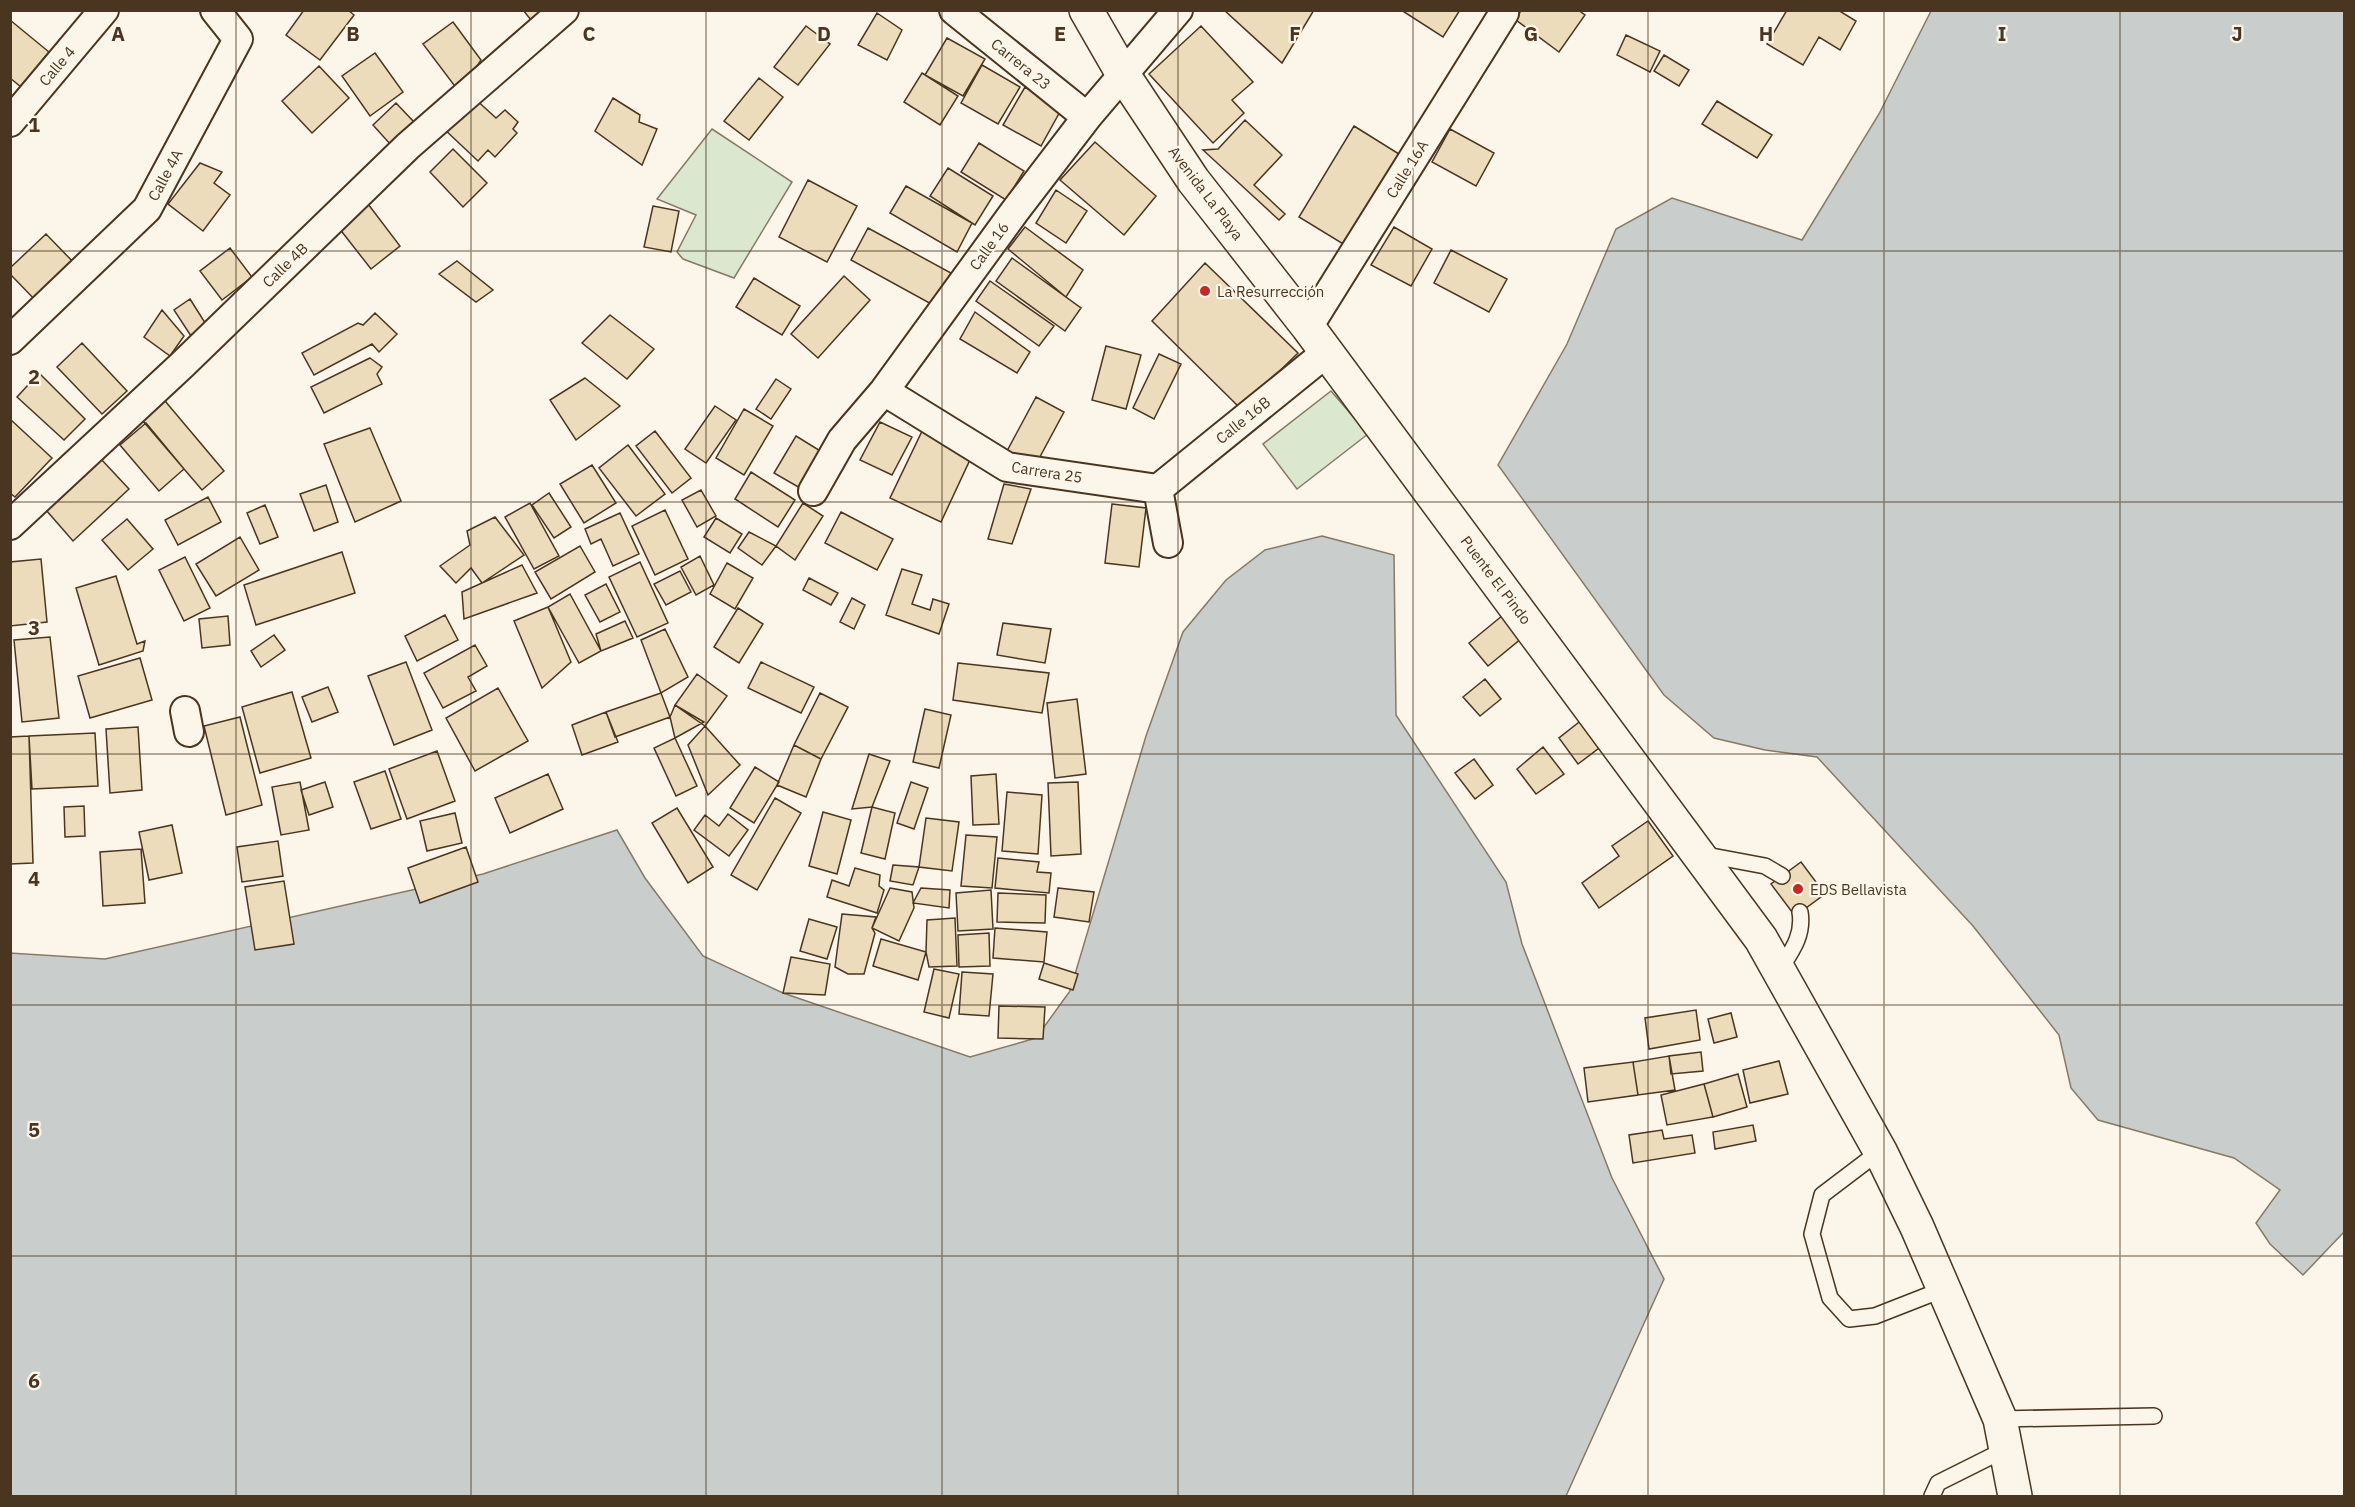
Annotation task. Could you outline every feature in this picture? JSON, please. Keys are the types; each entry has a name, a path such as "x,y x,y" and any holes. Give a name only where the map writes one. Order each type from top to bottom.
{"main road":[{"name":"Avenida La Playa","path":"1086,10 1124,76 1193,180 1324,349"},
{"name":"Puente El Pindo","path":"1324,349 1655,792 1761,939 1880,1151 1944,1289 2003,1434 2015,1497"}],"street":[{"name":"Calle 4","path":"10,122 104,10"},
{"name":"Calle 4A","path":"10,340 147,210 238,39 214,10"},
{"name":"Calle 4B","path":"10,525 182,365 408,146 564,10"},
{"name":"Carrera 23","path":"954,10 1087,117"},
{"name":"Calle 16","path":"813,491 842,440 884,391 1087,117 1178,10"},
{"name":"Calle 16A","path":"1324,349 1504,12"},
{"name":"Calle 16B","path":"1158,489 1324,349"},
{"name":"Carrera 25","path":"884,391 1007,467 1158,489"},
{"path":"1158,489 1168,543"}],"lane":[{"path":"1699,854 1765,866 1782,876"},
{"path":"1779,971 1795,945 1802,926 1800,912"},
{"path":"1880,1151 1822,1195 1812,1234 1830,1298 1849,1319 1875,1316 1944,1289"},
{"path":"1932,1497 1938,1483 2003,1434 2154,1416"}],"green space":[{"path":"712,129 792,182 734,278 683,259 677,252 696,215 657,199"},
{"path":"1331,391 1368,434 1297,489 1263,444"}],"shaded area":[{"path":"1931,11 2344,11 2344,1232 2303,1275 2270,1244 2256,1223 2280,1190 2234,1158 2098,1120 2071,1088 2059,1035 1973,926 1817,757 1765,750 1714,738 1664,695 1498,465 1567,344 1616,229 1672,198 1802,240 1879,114"},
{"path":"1322,536 1394,555 1396,715 1506,882 1522,944 1612,1178 1664,1279 1566,1496 11,1496 10,953 105,959 483,874 617,830 645,878 703,956 783,993 970,1057 1036,1038 1070,991 1146,736 1183,632 1226,580 1265,550"}],"building":[{"path":"304,10 348,10 354,15 320,60 286,35"},
{"path":"523,10 542,10 531,20"},
{"path":"1224,10 1314,10 1282,63"},
{"path":"1401,10 1460,10 1443,37"},
{"path":"1521,10 1578,10 1585,15 1559,52 1516,20"},
{"path":"1787,10 1838,10 1856,21 1840,50 1819,37 1803,65 1767,44"},
{"path":"877,13 902,30 887,60 858,45"},
{"path":"10,20 49,52 21,87 10,78"},
{"path":"453,22 481,60 460,93 423,44"},
{"path":"806,26 830,44 798,85 774,67"},
{"path":"1201,26 1253,82 1232,100 1244,113 1213,143 1149,74"},
{"path":"1626,35 1660,51 1650,72 1617,55"},
{"path":"947,38 985,59 963,96 925,75"},
{"path":"375,53 403,92 370,116 342,76"},
{"path":"1664,55 1689,70 1679,86 1654,71"},
{"path":"982,65 1020,87 998,124 961,103"},
{"path":"319,66 349,98 312,133 282,101"},
{"path":"922,73 958,96 940,125 904,102"},
{"path":"759,78 783,97 749,140 724,121"},
{"path":"1025,87 1062,108 1041,146 1003,125"},
{"path":"472,96 496,118 505,110 518,122 513,129 517,133 495,157 488,150 478,161 443,128"},
{"path":"613,98 640,115 639,122 657,129 642,165 595,131"},
{"path":"1717,101 1772,135 1757,158 1702,124"},
{"path":"396,103 414,122 391,145 373,125"},
{"path":"1245,120 1282,155 1254,185 1285,214 1279,220 1203,150 1218,149"},
{"path":"1354,126 1407,159 1353,250 1299,217"},
{"path":"1450,129 1494,153 1476,186 1432,162"},
{"path":"1095,142 1156,196 1124,235 1060,180"},
{"path":"979,143 1024,171 1006,200 961,172"},
{"path":"453,149 487,183 463,207 430,172"},
{"path":"200,163 222,172 214,183 230,195 203,231 168,204"},
{"path":"948,168 993,196 975,225 930,196"},
{"path":"808,180 857,206 827,262 779,237"},
{"path":"906,186 972,223 957,252 890,213"},
{"path":"1056,190 1087,211 1066,243 1036,223"},
{"path":"368,204 400,246 371,269 339,228"},
{"path":"653,206 679,211 671,252 644,247"},
{"path":"1025,227 1083,270 1066,297 1008,249"},
{"path":"1394,227 1432,249 1411,286 1371,265"},
{"path":"868,228 951,273 933,305 851,260"},
{"path":"46,234 78,267 39,304 10,274 10,268"},
{"path":"230,248 252,277 222,300 200,271"},
{"path":"1451,250 1507,279 1489,312 1434,283"},
{"path":"1012,258 1081,308 1065,331 996,281"},
{"path":"457,261 493,290 476,302 439,274"},
{"path":"1205,263 1298,353 1241,409 1152,321"},
{"path":"844,276 870,300 818,358 791,334"},
{"path":"754,278 800,306 782,335 736,307"},
{"path":"990,281 1054,326 1039,346 976,301"},
{"path":"190,299 209,329 193,339 174,310"},
{"path":"162,310 184,336 170,356 144,337"},
{"path":"975,312 1030,352 1017,373 960,339"},
{"path":"375,313 397,334 379,352 372,344 314,375 302,353 358,323 363,325"},
{"path":"610,315 654,349 627,379 582,343"},
{"path":"82,343 127,391 102,414 57,367"},
{"path":"1106,346 1141,355 1126,409 1092,400"},
{"path":"1159,354 1181,364 1154,419 1133,408"},
{"path":"370,358 382,367 377,374 382,384 324,413 311,387"},
{"path":"39,373 85,419 64,440 17,397"},
{"path":"585,378 620,406 576,440 550,400"},
{"path":"776,379 791,389 771,419 756,409"},
{"path":"160,395 224,471 202,490 137,414"},
{"path":"1036,397 1064,412 1035,466 1007,451"},
{"path":"715,406 736,420 706,463 685,449"},
{"path":"744,409 773,426 744,475 716,458"},
{"path":"10,419 52,458 15,497 10,493"},
{"path":"880,422 912,437 892,475 860,460"},
{"path":"146,423 184,469 159,491 120,445"},
{"path":"925,425 975,449 941,522 890,498"},
{"path":"370,428 401,501 355,522 324,444"},
{"path":"655,431 691,478 672,493 636,446"},
{"path":"796,436 822,452 800,488 774,473"},
{"path":"628,445 665,494 636,516 599,468"},
{"path":"101,459 129,489 73,541 46,510"},
{"path":"592,465 616,503 584,523 560,484"},
{"path":"751,472 795,500 778,527 735,499"},
{"path":"1004,484 1031,489 1012,544 988,539"},
{"path":"326,485 338,522 314,531 300,494"},
{"path":"701,490 716,516 697,527 682,500"},
{"path":"549,493 571,527 554,538 532,505"},
{"path":"208,497 221,522 178,545 165,520"},
{"path":"530,503 559,556 534,569 505,517"},
{"path":"803,503 823,516 795,560 776,546"},
{"path":"1112,504 1146,508 1139,567 1105,563"},
{"path":"265,505 278,537 260,544 247,513"},
{"path":"665,510 688,559 655,575 632,526"},
{"path":"841,512 893,539 877,570 825,543"},
{"path":"620,513 639,554 613,566 601,539 591,544 585,529"},
{"path":"495,517 524,555 482,583 471,568 456,583 440,566 470,545 467,531"},
{"path":"716,518 742,534 730,553 704,537"},
{"path":"127,519 153,549 128,570 102,540"},
{"path":"749,532 776,546 762,565 738,548"},
{"path":"240,537 259,570 216,596 196,564"},
{"path":"580,546 595,572 551,599 535,572"},
{"path":"342,552 355,593 256,625 244,585"},
{"path":"700,556 714,585 696,595 681,567"},
{"path":"185,557 210,608 184,621 159,570"},
{"path":"41,559 47,622 10,626 10,562"},
{"path":"640,562 668,623 637,637 609,577"},
{"path":"727,563 753,578 735,609 710,594"},
{"path":"522,565 537,593 464,619 462,592"},
{"path":"902,569 922,575 912,604 930,610 933,599 949,604 939,634 886,615"},
{"path":"680,571 691,592 666,605 654,584"},
{"path":"116,576 137,644 145,641 143,651 99,665 76,588"},
{"path":"809,578 838,593 831,605 803,590"},
{"path":"606,584 620,612 600,622 585,595"},
{"path":"570,594 601,651 579,663 548,607"},
{"path":"852,598 865,605 854,629 840,622"},
{"path":"548,607 571,662 542,688 514,621"},
{"path":"738,608 763,624 739,663 714,647"},
{"path":"1508,611 1527,634 1488,666 1469,643"},
{"path":"445,615 458,640 417,661 405,636"},
{"path":"228,616 230,645 202,648 199,619"},
{"path":"625,621 633,638 601,651 596,634"},
{"path":"1003,623 1051,629 1045,663 997,655"},
{"path":"665,629 688,677 661,693 641,640"},
{"path":"274,635 285,650 261,667 251,651"},
{"path":"50,637 59,718 22,722 14,640"},
{"path":"475,645 487,666 468,677 476,691 443,708 424,673"},
{"path":"140,658 152,700 90,718 78,676"},
{"path":"406,662 432,730 394,745 368,676"},
{"path":"761,662 814,687 801,713 748,688"},
{"path":"958,663 1049,673 1042,713 953,700"},
{"path":"697,674 727,696 705,726 675,705"},
{"path":"1485,679 1501,699 1480,716 1463,697"},
{"path":"328,687 338,712 312,722 302,697"},
{"path":"498,688 528,741 475,771 446,718"},
{"path":"292,692 311,758 260,773 242,707"},
{"path":"661,693 670,717 615,737 606,712"},
{"path":"820,693 848,707 821,759 794,745"},
{"path":"1077,699 1086,774 1055,778 1047,703"},
{"path":"675,705 704,722 675,738 670,717"},
{"path":"925,709 951,715 939,768 913,762"},
{"path":"606,712 618,742 582,755 572,725"},
{"path":"240,717 262,805 226,815 204,726"},
{"path":"1583,719 1603,745 1578,764 1559,738"},
{"path":"705,726 740,765 708,795 688,745"},
{"path":"138,727 142,790 110,793 106,729"},
{"path":"95,733 98,786 32,789 29,736"},
{"path":"29,736 33,863 10,864 10,737"},
{"path":"675,738 697,786 676,796 654,748"},
{"path":"794,745 821,759 806,797 777,785"},
{"path":"1543,747 1564,774 1536,794 1517,769"},
{"path":"437,751 455,801 407,819 389,769"},
{"path":"869,754 890,761 872,807 852,809"},
{"path":"1474,759 1493,785 1475,799 1455,773"},
{"path":"755,767 779,782 754,823 730,808"},
{"path":"385,771 401,819 371,829 354,782"},
{"path":"548,774 563,809 510,833 495,798"},
{"path":"996,774 999,824 973,825 971,776"},
{"path":"300,782 309,830 281,835 272,787"},
{"path":"325,782 333,807 309,815 301,790"},
{"path":"911,782 928,788 914,829 897,823"},
{"path":"1078,782 1081,854 1051,856 1048,783"},
{"path":"1007,792 1042,795 1038,854 1002,851"},
{"path":"775,798 801,813 757,890 731,875"},
{"path":"84,806 85,836 65,837 64,807"},
{"path":"872,807 895,813 885,859 861,853"},
{"path":"677,808 713,867 688,883 652,823"},
{"path":"823,812 851,820 837,874 809,866"},
{"path":"455,813 462,843 427,851 420,821"},
{"path":"728,814 748,830 729,856 694,830 705,815 719,826"},
{"path":"926,818 959,822 952,871 919,867"},
{"path":"1648,821 1673,856 1599,908 1582,883 1619,856 1612,846"},
{"path":"172,825 182,873 149,880 139,832"},
{"path":"966,835 997,837 992,888 961,886"},
{"path":"278,841 283,876 242,882 237,847"},
{"path":"466,847 478,882 420,903 408,868"},
{"path":"141,849 145,903 103,906 100,852"},
{"path":"998,858 1039,862 1037,872 1051,873 1049,893 995,888"},
{"name":"EDS Bellavista","path":"1801,862 1825,894 1795,916 1771,884"},
{"path":"893,865 919,867 913,885 890,881"},
{"path":"855,868 880,875 879,886 884,890 877,913 827,897 832,880 849,886"},
{"path":"284,881 294,944 255,950 245,887"},
{"path":"890,888 912,892 914,908 899,941 872,928"},
{"path":"921,888 950,890 949,908 913,903"},
{"path":"1058,888 1094,892 1089,922 1054,917"},
{"path":"991,890 993,929 958,931 956,893"},
{"path":"998,893 1046,895 1045,923 997,922"},
{"path":"842,914 876,917 872,928 875,933 864,974 848,974 835,967"},
{"path":"955,918 957,966 929,967 926,952 927,920"},
{"path":"809,919 837,927 827,959 800,951"},
{"path":"995,928 1047,932 1044,962 993,958"},
{"path":"989,933 990,966 959,967 958,935"},
{"path":"881,939 926,952 918,980 873,966"},
{"path":"791,957 830,964 825,995 783,993"},
{"path":"1044,963 1078,974 1073,990 1039,979"},
{"path":"934,969 959,974 949,1018 924,1012"},
{"path":"962,972 993,974 989,1016 959,1014"},
{"path":"999,1006 1045,1007 1043,1039 998,1038"},
{"path":"1696,1010 1700,1040 1649,1049 1645,1018"},
{"path":"1731,1013 1737,1037 1714,1043 1708,1019"},
{"path":"1701,1052 1703,1071 1671,1074 1669,1056"},
{"path":"1669,1056 1675,1090 1638,1095 1633,1062"},
{"path":"1779,1061 1788,1094 1750,1103 1743,1070"},
{"path":"1633,1062 1638,1095 1588,1102 1584,1068"},
{"path":"1738,1074 1747,1107 1713,1117 1704,1084"},
{"path":"1704,1084 1713,1117 1667,1125 1661,1095"},
{"path":"1753,1125 1756,1141 1715,1149 1713,1132"},
{"path":"1662,1130 1664,1139 1692,1135 1695,1153 1633,1163 1629,1135"}],"place":[{"name":"La Resurrección","path":"1205,291"},
{"name":"EDS Bellavista","path":"1798,889"}]}
